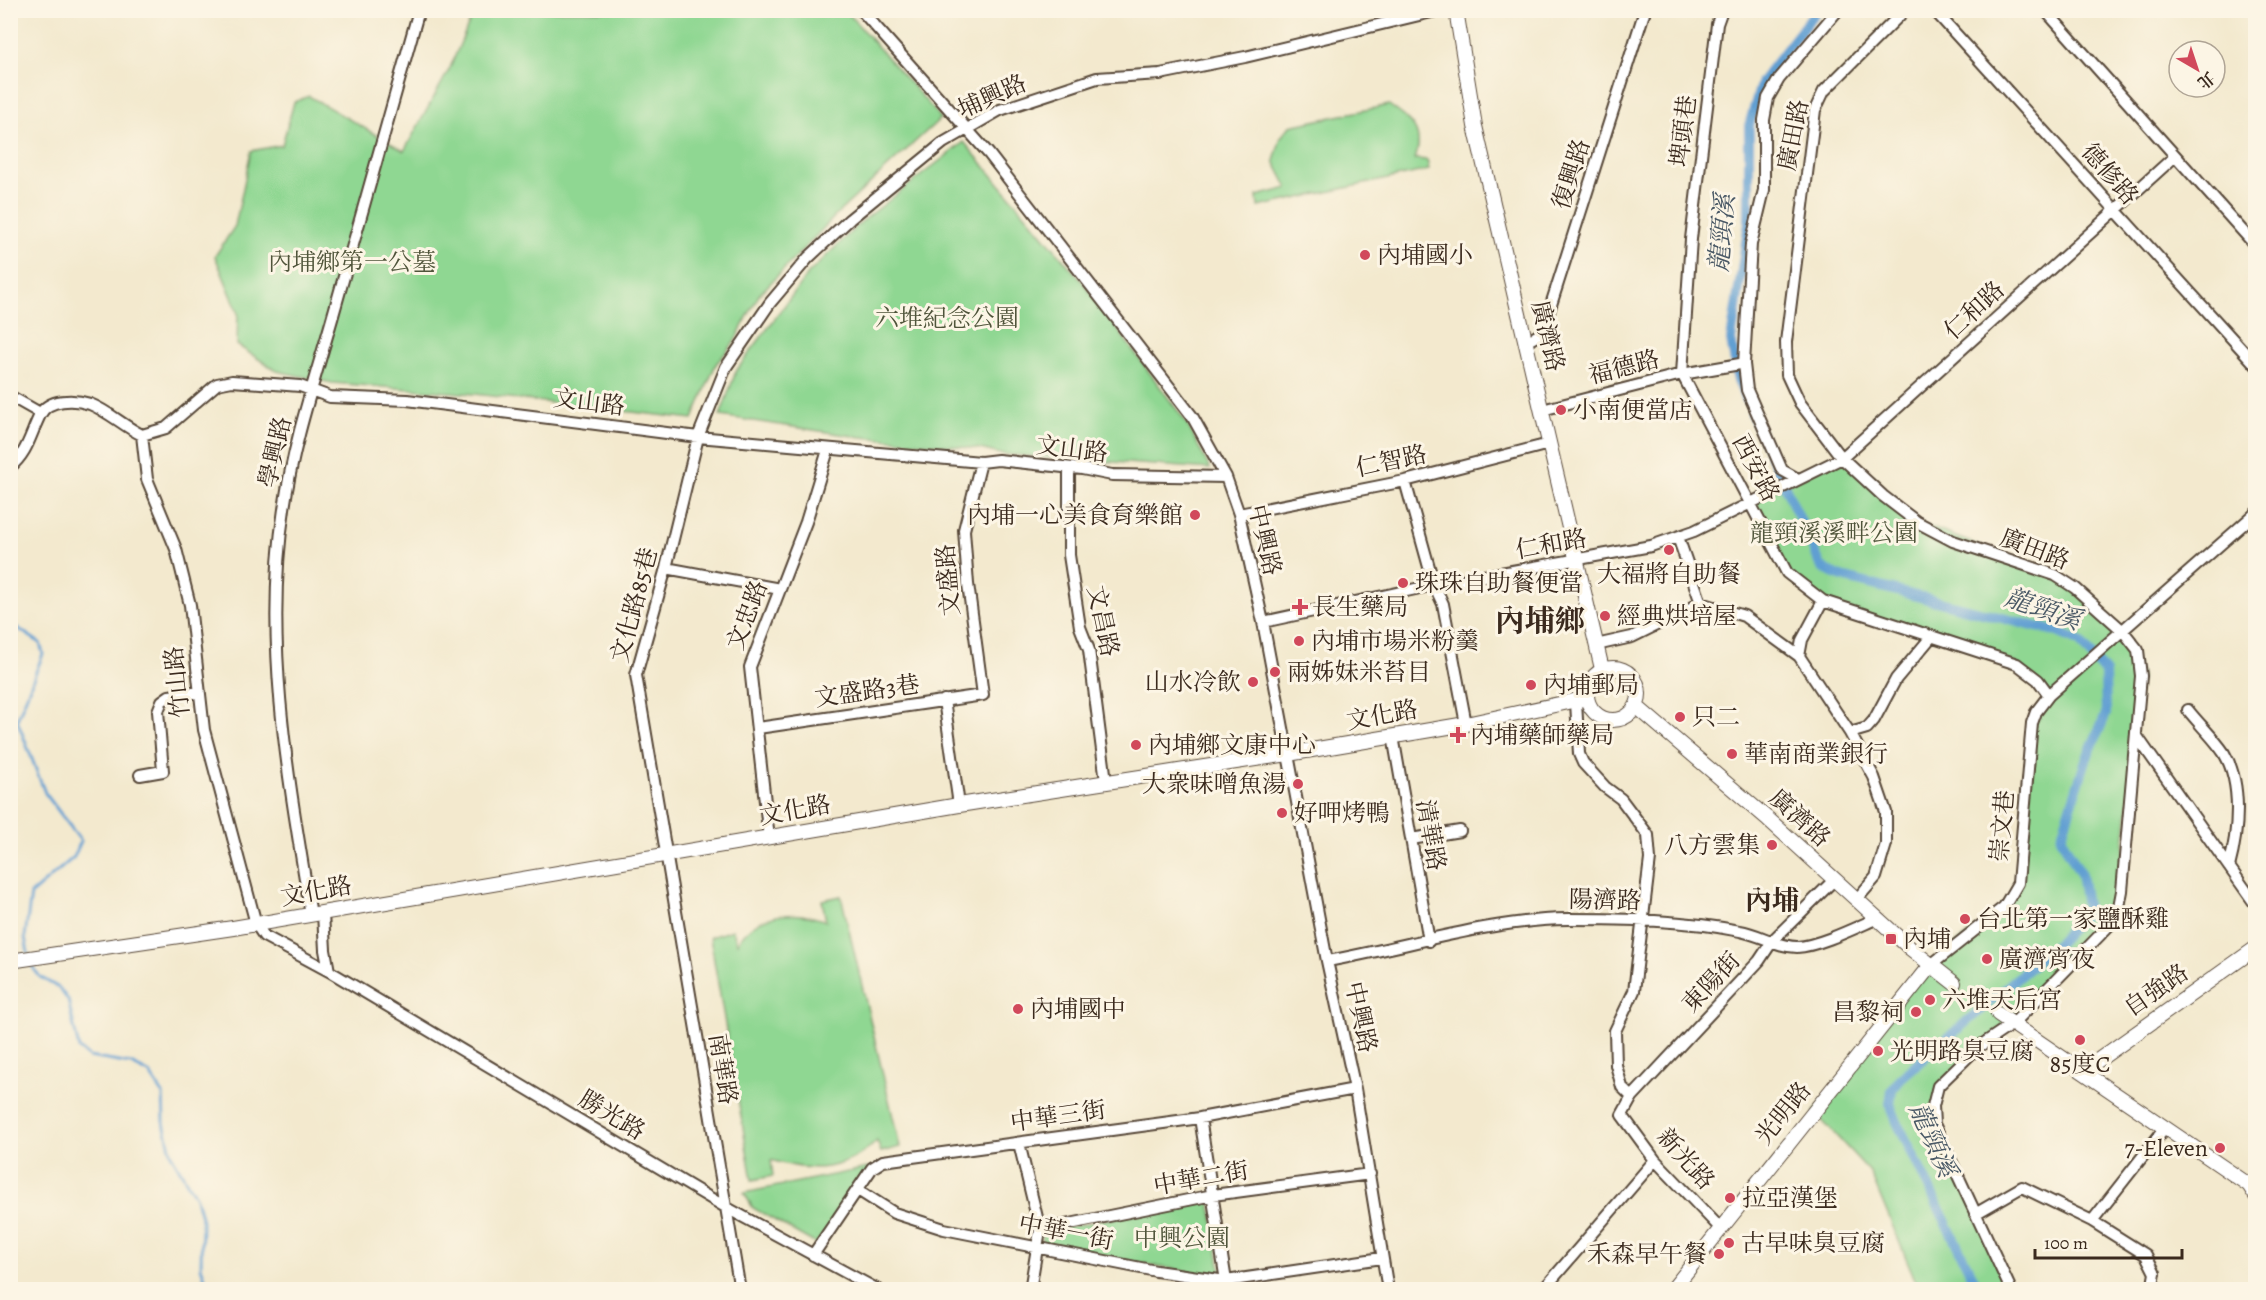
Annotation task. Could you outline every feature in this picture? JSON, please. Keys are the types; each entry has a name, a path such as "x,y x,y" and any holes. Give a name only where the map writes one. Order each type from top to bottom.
{"main road":[{"name":"廣濟路","path":"1456,10 1475,126 1550,444 1575,562 1602,669"},
{"path":"1621,668 1636,679 1640,697 1636,706 1625,718 1609,720 1594,713 1582,700 1590,681 1602,669 1621,668"},
{"name":"文化路","path":"10,961 256,924 959,805 1288,754 1466,724 1582,700"},
{"name":"廣濟路","path":"1636,706 1954,983"},
{"name":"自強路","path":"2083,1071 2256,948"},
{"name":"光明路","path":"1672,1290 1931,965"},
{"path":"1998,1014 2253,1189"}],"street":[{"name":"學興路","path":"317,914 286,764 277,655 283,510 311,391 418,10"},
{"name":"中興路","path":"861,10 968,128 1192,416 1226,477 1239,514 1263,622 1327,961 1355,1089 1388,1290"},
{"name":"埔興路","path":"698,437 726,367 788,279 850,219 943,143 968,128 1015,104 1097,78 1160,74 1181,70 1440,10"},
{"name":"復興路","path":"1526,342 1542,333 1645,10"},
{"name":"埤頭巷","path":"1690,257 1717,24 1722,10"},
{"path":"1796,480 1782,470 1747,390 1744,364 1751,244 1764,190 1764,120 1768,98 1779,79 1838,10"},
{"name":"廣田路","path":"1905,10 1824,91 1815,110 1786,342 1786,375 1800,403 1842,458 1883,496 1917,522 1953,541 2055,575 2075,588 2122,630 2138,650 2140,676 2136,735 2122,891 2117,917 2014,1023 1977,1047 1953,1070 1938,1086 1933,1106 1934,1124 2011,1290"},
{"name":"德修路","path":"1934,10 2256,365"},
{"path":"2045,10 2174,157 2256,246"},
{"name":"仁和路","path":"1263,622 1434,585 1575,562 1651,546 1678,537 1842,458 2113,209 2174,157"},
{"name":"福德路","path":"1682,374 1690,257"},
{"name":"福德路","path":"1542,410 1682,374 1740,364"},
{"name":"西安路","path":"1682,374 1787,573 1823,601 2017,664 2038,680 2049,695"},
{"name":"文山路","path":"142,435 166,428 218,384 232,381 300,386 330,397 407,400 698,437 828,450 981,462 998,460 1112,475 1226,477"},
{"path":"10,396 40,412"},
{"path":"10,467 27,450 40,412 51,404 59,402 91,404 142,435"},
{"name":"竹山路","path":"142,435 147,479 176,549 190,605 204,730 256,924"},
{"name":"文化路85巷","path":"666,856 636,675 666,568 698,437"},
{"name":"仁智路","path":"1239,514 1405,481 1550,444"},
{"name":"文忠路","path":"770,838 750,667 806,522 828,450"},
{"name":"文盛路","path":"981,462 964,530 968,584 983,695"},
{"name":"文昌路","path":"1069,469 1069,555 1080,627 1089,650 1106,782"},
{"path":"1405,481 1434,585 1443,604 1466,724"},
{"name":"崇文巷","path":"1931,965 2004,907 2018,883 2032,723 2036,712 2049,695 2256,513"},
{"path":"1678,537 1701,603"},
{"path":"666,568 780,589"},
{"path":"1798,656 1802,640 1823,601"},
{"path":"1596,645 1632,637 1701,603 1744,616 1798,656 1850,733 1874,777 1886,812 1886,844 1876,877 1857,899"},
{"path":"1850,733 1867,728 1874,720 1896,680 1932,636"},
{"path":"140,775 163,771 158,711 162,700 169,696 200,692"},
{"name":"文盛路3巷","path":"758,728 983,695"},
{"path":"944,700 959,805"},
{"path":"1582,700 1579,754 1583,762 1605,787 1621,799 1648,835 1650,859 1634,991 1615,1031 1616,1065 1622,1087 1632,1097"},
{"path":"2188,710 2223,753 2232,771 2236,791 2229,867"},
{"path":"2136,735 2256,905"},
{"name":"清華路","path":"1393,736 1429,941"},
{"path":"1411,839 1460,831"},
{"name":"南華路","path":"666,856 740,1290"},
{"name":"東陽街","path":"1622,1115 1632,1097 1759,961 1773,940 1834,880"},
{"path":"317,914 329,971"},
{"name":"陽濟路","path":"1327,961 1529,921 1643,921 1742,931 1799,947 1839,936 1878,918"},
{"name":"勝光路","path":"256,924 264,936 329,971 727,1208 878,1290"},
{"name":"中華三街","path":"813,1255 872,1168 883,1161 1200,1118 1355,1089"},
{"name":"新光路","path":"1622,1115 1655,1160 1721,1229"},
{"path":"1200,1118 1214,1195 1225,1285"},
{"path":"2092,1221 2165,1128"},
{"path":"1019,1143 1040,1230 1039,1248 1030,1290"},
{"path":"1543,1290 1655,1160"},
{"name":"中華二街","path":"1040,1230 1214,1195 1370,1174"},
{"path":"1975,1214 2022,1187 2092,1221 2146,1255 2155,1273 2152,1290"},
{"name":"中華一街","path":"858,1190 894,1213 944,1229 1225,1285 1382,1258"}],"green space":[{"name":"內埔鄉第一公墓","path":"474,11 846,11 941,118 840,211 759,295 733,344 716,364 693,419 474,394 332,383 277,371 237,345 238,312 215,256 235,226 251,151 282,145 294,102 309,96 404,151 450,68"},
{"path":"1389,105 1404,116 1414,128 1418,141 1415,159 1427,160 1429,170 1258,207 1257,196 1288,188 1274,161 1281,137 1290,126"},
{"name":"六堆紀念公園","path":"964,142 1081,280 1186,422 1210,469 1000,454 980,449 853,436 720,416 736,371 808,274 860,223"},
{"name":"龍頸溪溪畔公園","path":"1842,458 1917,522 2055,575 2123,631 2141,676 2117,917 1938,1086 1934,1124 2011,1289 1919,1289 1870,1172 1814,1112 1928,964 2004,907 2018,883 2032,723 2048,695 2017,664 1823,601 1787,573 1750,502"},
{"path":"841,896 900,1147 881,1152 877,1141 853,1159 827,1167 800,1167 771,1160 773,1176 752,1180 710,937 733,930 737,943 755,925 777,916 802,915 826,921 822,900"},
{"path":"872,1167 816,1244 753,1208 744,1193"},
{"name":"中興公園","path":"1210,1199 1222,1278 1042,1245 1043,1232"}],"waterway":[{"name":"龍頸溪","path":"1746,400 1738,380 1731,340 1749,223 1749,126 1762,81 1817,10"},
{"name":"龍頸溪","path":"1752,414 1822,568 1842,577 2057,632 2080,642 2105,673 2106,714 2086,760 2061,838 2081,874 2087,911 2057,944 1901,1078 1892,1090 1890,1104 1897,1122 1979,1290"},
{"path":"10,623 40,643 43,654 17,720 45,793 81,841 74,857 31,894 25,937 28,953"},
{"path":"32,966 40,977 59,988 68,1000 79,1049 89,1057 131,1064 149,1073 163,1094 164,1123 172,1156 196,1198 202,1221 201,1267 209,1290"}],"place":[{"name":"內埔國小","path":"1365,255"},
{"name":"小南便當店","path":"1561,410"},
{"name":"內埔一心美食育樂館","path":"1195,515"},
{"name":"大福將自助餐","path":"1669,550"},
{"name":"珠珠自助餐便當","path":"1403,583"},
{"name":"長生藥局","path":"1300,607"},
{"name":"經典烘培屋","path":"1605,616"},
{"name":"內埔市場米粉羹","path":"1299,641"},
{"name":"兩姊妹米苔目","path":"1275,672"},
{"name":"山水冷飲","path":"1253,682"},
{"name":"內埔郵局","path":"1531,685"},
{"name":"只二","path":"1680,717"},
{"name":"內埔藥師藥局","path":"1458,735"},
{"name":"內埔鄉文康中心","path":"1136,745"},
{"name":"華南商業銀行","path":"1732,754"},
{"name":"大衆味噌魚湯","path":"1298,784"},
{"name":"好呷烤鴨","path":"1282,813"},
{"name":"八方雲集","path":"1772,845"},
{"name":"台北第一家鹽酥雞","path":"1965,919"},
{"name":"內埔","path":"1891,939"},
{"name":"廣濟宵夜","path":"1987,959"},
{"name":"六堆天后宮","path":"1930,1000"},
{"name":"內埔國中","path":"1018,1009"},
{"name":"昌黎祠","path":"1916,1012"},
{"name":"85度C","path":"2080,1040"},
{"name":"光明路臭豆腐","path":"1878,1051"},
{"name":"7-Eleven","path":"2220,1148"},
{"name":"拉亞漢堡","path":"1730,1198"},
{"name":"古早味臭豆腐","path":"1729,1243"},
{"name":"禾森早午餐","path":"1719,1254"}],"district":[{"name":"內埔鄉","path":"1540,621"},
{"name":"內埔","path":"1772,901"}]}
